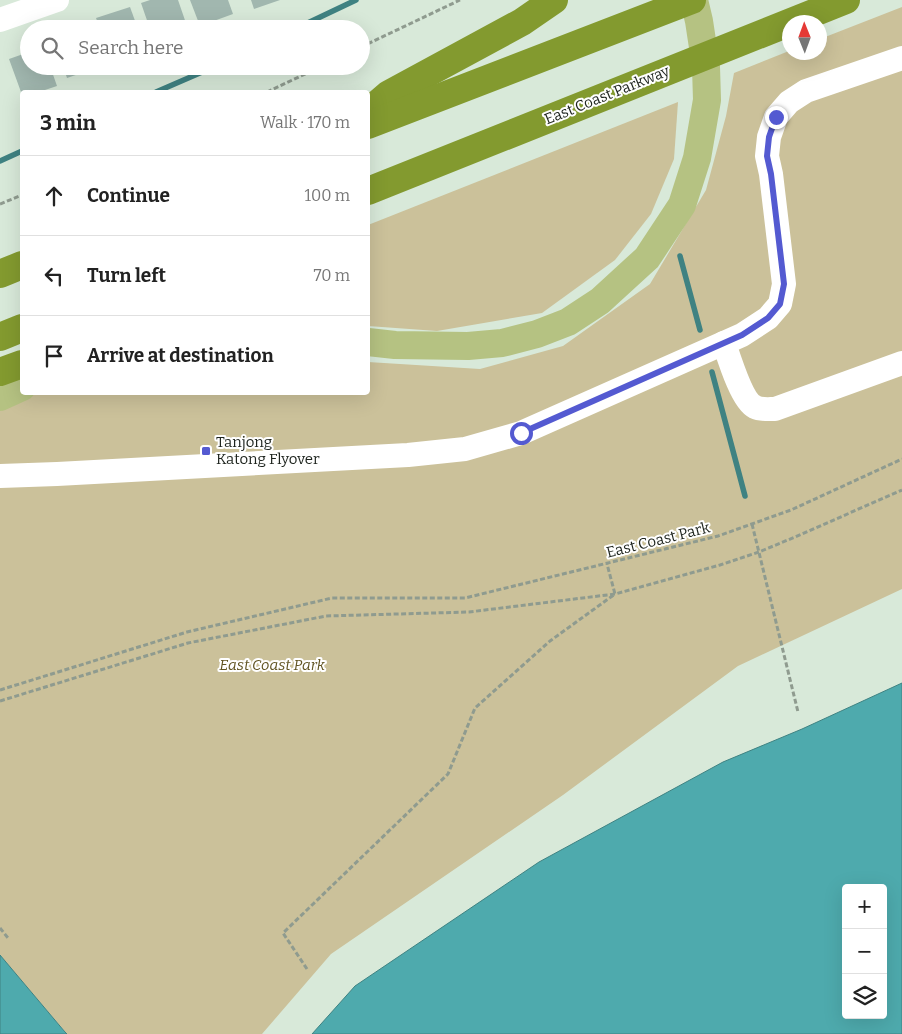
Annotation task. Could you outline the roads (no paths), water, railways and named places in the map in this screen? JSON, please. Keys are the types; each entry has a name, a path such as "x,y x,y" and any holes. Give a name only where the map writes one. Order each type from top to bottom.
{"highway":[{"path":"370,110 389,94 522,22 554,0"},
{"path":"370,125 693,0"},
{"name":"East Coast Parkway","path":"370,190 846,0"},
{"path":"0,274 20,267"},
{"path":"0,337 20,329"},
{"path":"0,372 20,365"}],"main road":[{"path":"370,342 395,345 468,346 502,343 537,334 568,322 600,301 647,258 682,205 697,158 707,100 706,67 700,22 693,0"},
{"path":"0,397 20,388"}],"street":[{"path":"0,20 57,0"},
{"path":"0,476 408,455 465,449 521,433 742,335 768,318 780,304 784,284 771,174 767,156 769,137 776,117 789,102 806,91 902,58"},
{"path":"724,343 748,402 755,407 763,409 775,409 902,363"}],"water":[{"path":"902,683 902,1034 312,1034 355,986 539,862 723,762 802,729"},
{"path":"0,955 65,1032 67,1034 0,1034"}],"waterway":[{"path":"314,20 356,0"},
{"path":"161,90 195,75"},
{"path":"0,161 20,152"},
{"path":"680,256 700,330"},
{"path":"712,372 745,496"}],"place":[{"name":"Tanjong Katong Flyover","path":"206,451"}],"park label":[{"name":"East Coast Park","path":"272,665"}]}
